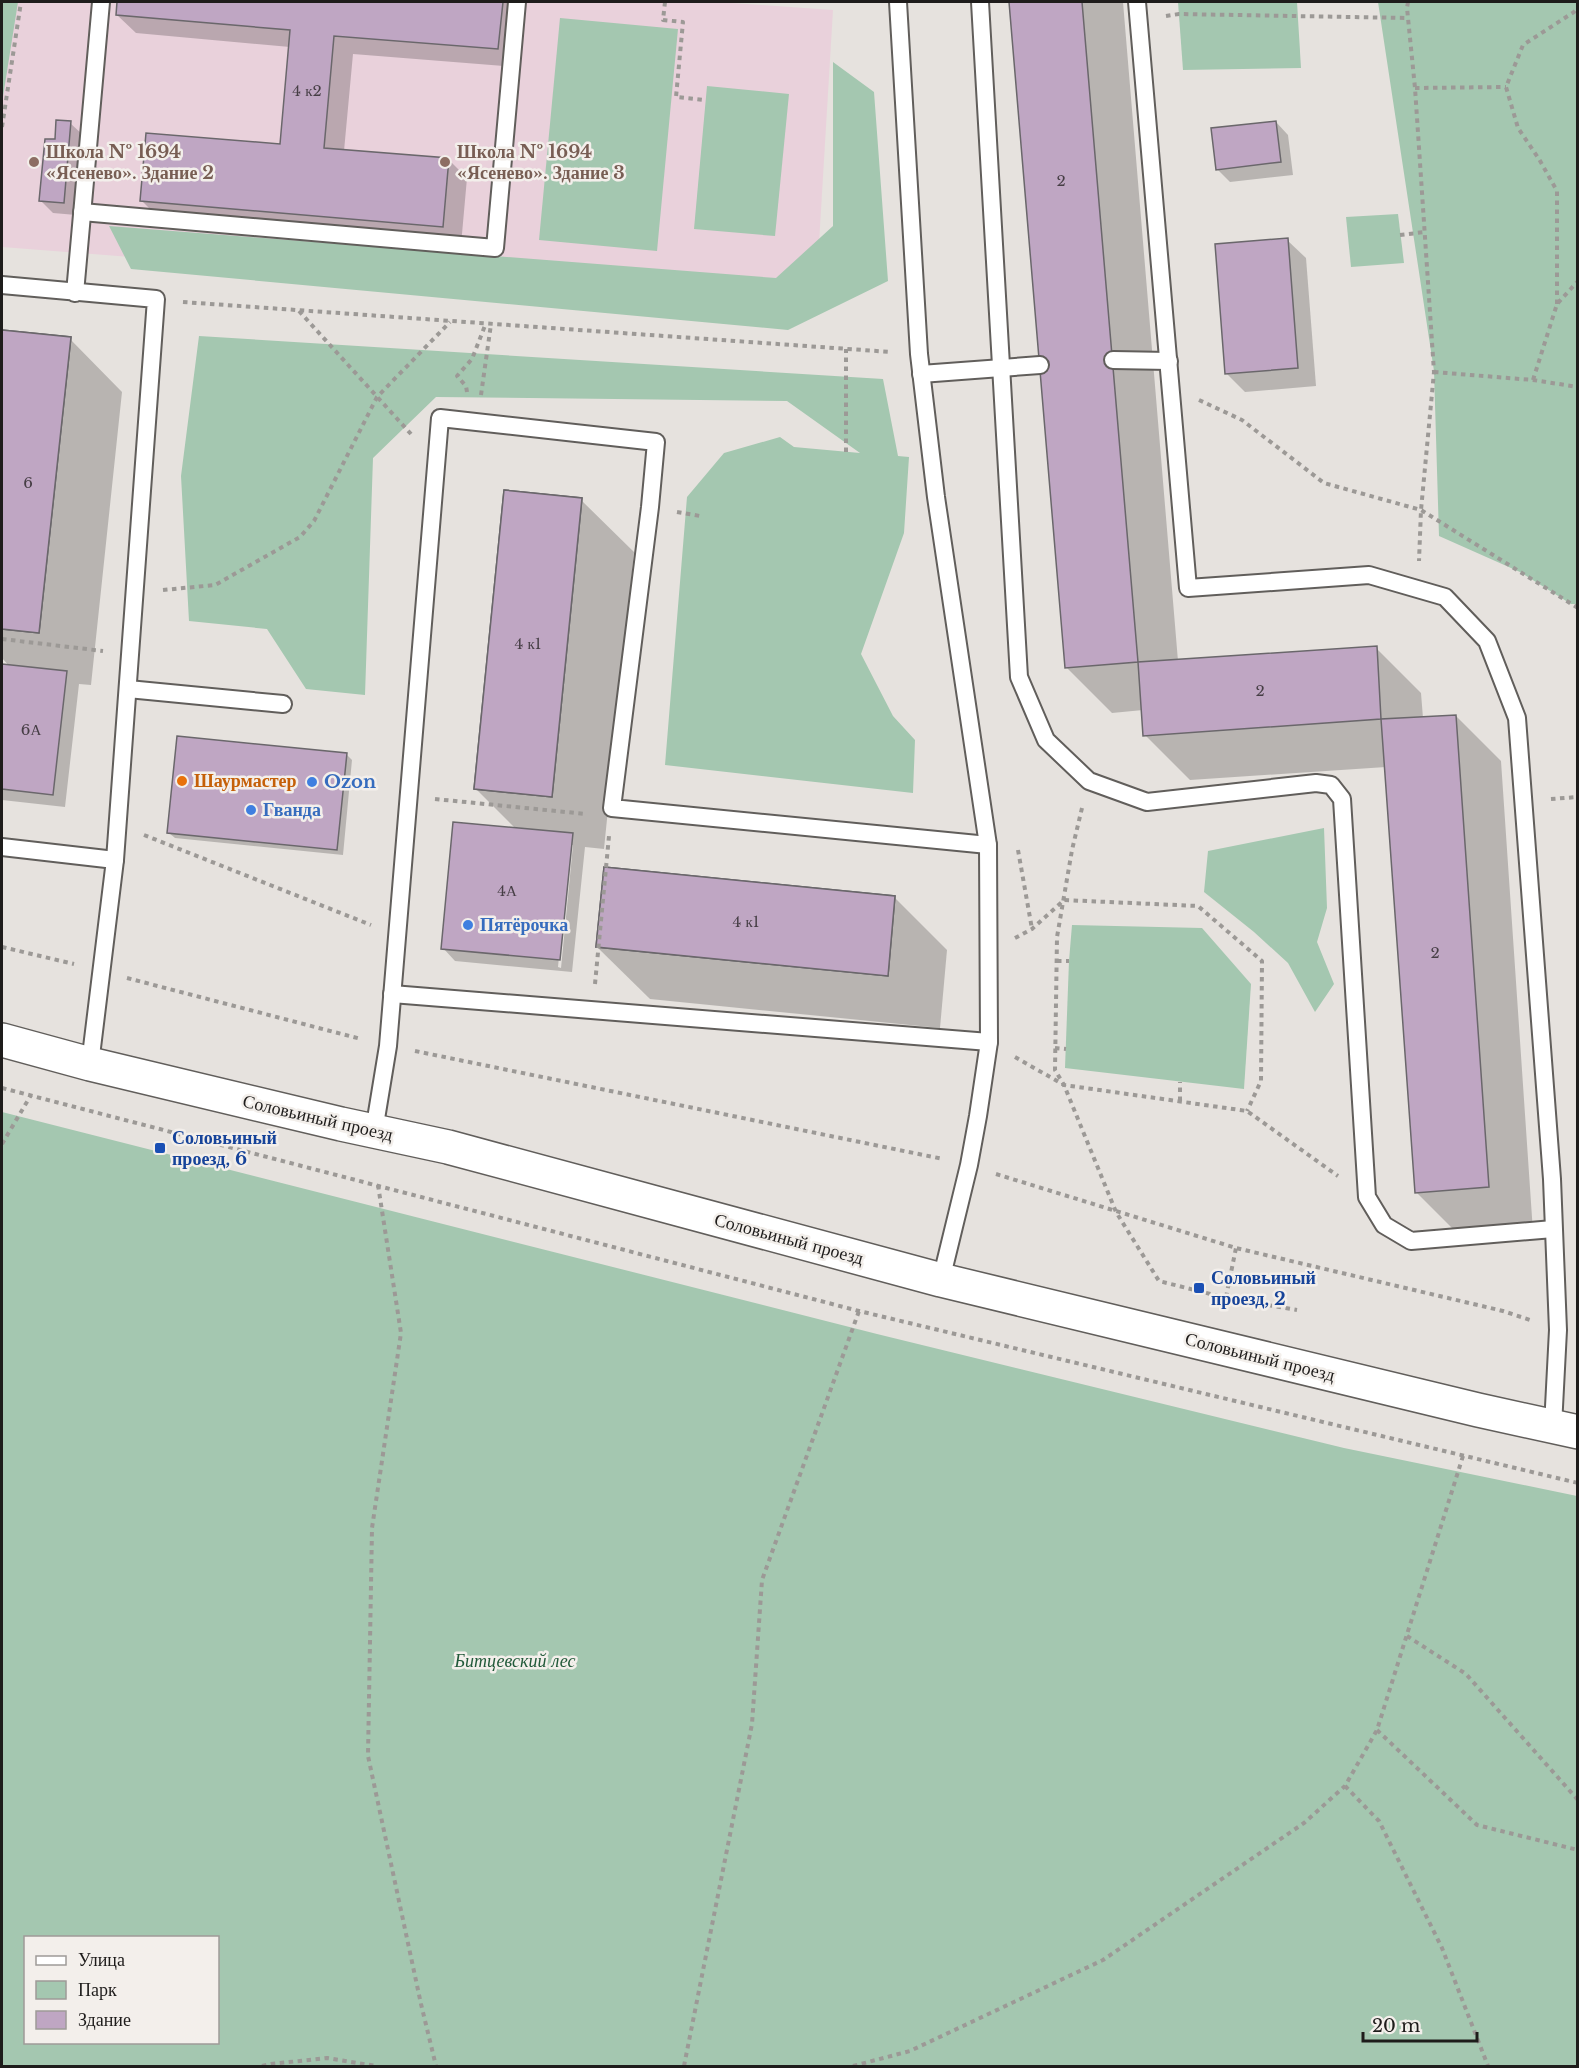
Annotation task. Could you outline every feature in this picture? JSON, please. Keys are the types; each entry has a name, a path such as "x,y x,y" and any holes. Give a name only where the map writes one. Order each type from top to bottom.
{"street":[{"name":"Соловьиный проезд","path":"2,1040 90,1064 448,1147 941,1280 1468,1408 1565,1429"}],"lane":[{"path":"75,293 101,2"},
{"path":"82,212 495,248 516,2"},
{"path":"898,2 921,374 936,497 988,845 989,1042 969,1165 941,1280"},
{"path":"980,2 1019,677 1046,740 1089,781 1147,802 1316,783 1331,785 1342,799 1367,1197 1384,1225 1411,1241 1553,1229"},
{"path":"1137,2 1188,588 1370,575 1445,597 1487,641 1517,718 1552,1179 1558,1330 1565,1429"},
{"path":"2,285 156,299 115,860 90,1064"},
{"path":"1113,360 1169,361"},
{"path":"921,374 1040,365"},
{"path":"374,1131 388,1046 440,418 656,442 650,507 611,813 988,845"},
{"path":"128,688 283,704"},
{"path":"2,847 115,860"},
{"path":"392,994 989,1042"}],"path":[{"path":"2,127 21,2"},
{"path":"665,2 663,20 683,22 676,97 705,100"},
{"path":"1408,2 1416,88 1434,372 1421,510 1418,589"},
{"path":"1533,380 1557,304 1557,191 1518,128 1506,87 1523,45 1574,12 1578,7"},
{"path":"1179,14 1408,18"},
{"path":"1416,88 1506,87"},
{"path":"1400,235 1425,232"},
{"path":"1557,304 1578,281"},
{"path":"156,299 919,354"},
{"path":"298,310 435,461"},
{"path":"191,589 215,585 300,537 314,521 377,397 451,321"},
{"path":"475,422 466,386 458,376 472,359 489,323"},
{"path":"475,422 489,323"},
{"path":"846,349 846,452"},
{"path":"1434,372 1533,380 1578,387"},
{"path":"1171,388 1242,420 1324,483 1421,510 1578,608"},
{"path":"2,639 130,654"},
{"path":"1089,781 1072,850 1057,937 1055,1070 1064,1085 1116,1212 1159,1281 1226,1298 1297,1310"},
{"path":"408,796 611,813 593,1009"},
{"path":"118,825 397,935"},
{"path":"1016,842 1032,929"},
{"path":"988,953 1032,929 1064,900 1198,906 1262,961 1261,1081 1247,1112"},
{"path":"2,947 388,1046 969,1165 1236,1248 1503,1311 1558,1330"},
{"path":"1057,961 1069,960"},
{"path":"989,1042 1064,1085 1247,1112 1367,1197"},
{"path":"1055,1048 1066,1049"},
{"path":"1180,1082 1180,1101"},
{"path":"2,1088 860,1311 1578,1483"},
{"path":"2,1144 31,1095"},
{"path":"378,1185 401,1333 372,1528 368,1756 436,2067"},
{"path":"1226,1298 1236,1248"},
{"path":"684,2067 752,1724 762,1580 860,1311"},
{"path":"853,2067 910,2051 1103,1960 1304,1823 1346,1786 1377,1730 1463,1456"},
{"path":"1407,1636 1466,1674 1578,1800"},
{"path":"1377,1730 1477,1825 1578,1850"},
{"path":"1346,1786 1379,1821 1442,1948 1488,2067"},
{"path":"262,2067 327,2058 376,2067"}],"shaded area":[{"name":"Школа № 1694 «Ясенево». Здание 3","path":"2,2 718,2 833,10 815,310 2,247"}],"green space":[{"path":"2,2 18,2 2,103"},
{"path":"1178,2 1297,2 1301,68 1183,70"},
{"path":"1378,2 1577,2 1577,604 1571,604 1520,572 1439,536 1434,371"},
{"path":"560,18 678,29 657,251 539,240"},
{"path":"833,62 874,92 888,281 788,330 131,269 109,226 776,278 833,226"},
{"path":"707,86 789,94 775,236 694,229"},
{"path":"1398,214 1404,263 1351,267 1346,217"},
{"path":"199,336 883,379 898,456 909,457 904,533 861,654 893,716 915,740 913,793 665,765 687,497 724,453 780,437 794,447 860,453 787,401 436,397 373,458 365,695 306,689 267,629 189,621 181,476"},
{"path":"1324,828 1327,908 1317,942 1334,984 1315,1012 1288,963 1204,892 1208,851"},
{"path":"1072,925 1202,928 1251,984 1244,1089 1065,1068"},
{"name":"Битцевский лес","path":"2,1112 877,1334 1344,1448 1577,1496 1577,2066 2,2066"}],"building":[{"path":"117,2 503,2 498,49 334,36 324,148 449,158 443,227 140,201 146,133 280,144 290,30 116,15"},
{"path":"1009,2 1082,2 1138,662 1065,668"},
{"path":"56,120 71,121 64,203 39,201 45,139 55,139"},
{"path":"1276,121 1281,162 1216,170 1211,128"},
{"path":"1288,238 1298,368 1225,374 1215,244"},
{"path":"2,330 71,337 39,633 2,629"},
{"path":"2,330 71,337 39,633 2,629"},
{"path":"504,490 582,498 552,797 474,789"},
{"path":"504,490 582,498 552,797 474,789"},
{"path":"1377,646 1381,719 1143,736 1138,662"},
{"path":"2,664 67,671 53,795 2,789"},
{"path":"1456,715 1489,1187 1415,1193 1381,719"},
{"path":"177,736 347,753 337,850 167,833"},
{"path":"453,822 573,833 560,960 441,949"},
{"path":"604,867 895,896 888,976 596,947"},
{"path":"604,867 895,896 888,976 596,947"}],"place":[{"name":"Школа № 1694 «Ясенево». Здание 2","path":"34,162"},
{"name":"Школа № 1694 «Ясенево». Здание 3","path":"445,162"},
{"name":"Шаурмастер","path":"182,781"},
{"name":"Ozon","path":"312,782"},
{"name":"Гванда","path":"251,810"},
{"name":"Пятёрочка","path":"468,925"},
{"name":"Соловьиный проезд, 6","path":"160,1148"},
{"name":"Соловьиный проезд, 2","path":"1199,1288"}]}
